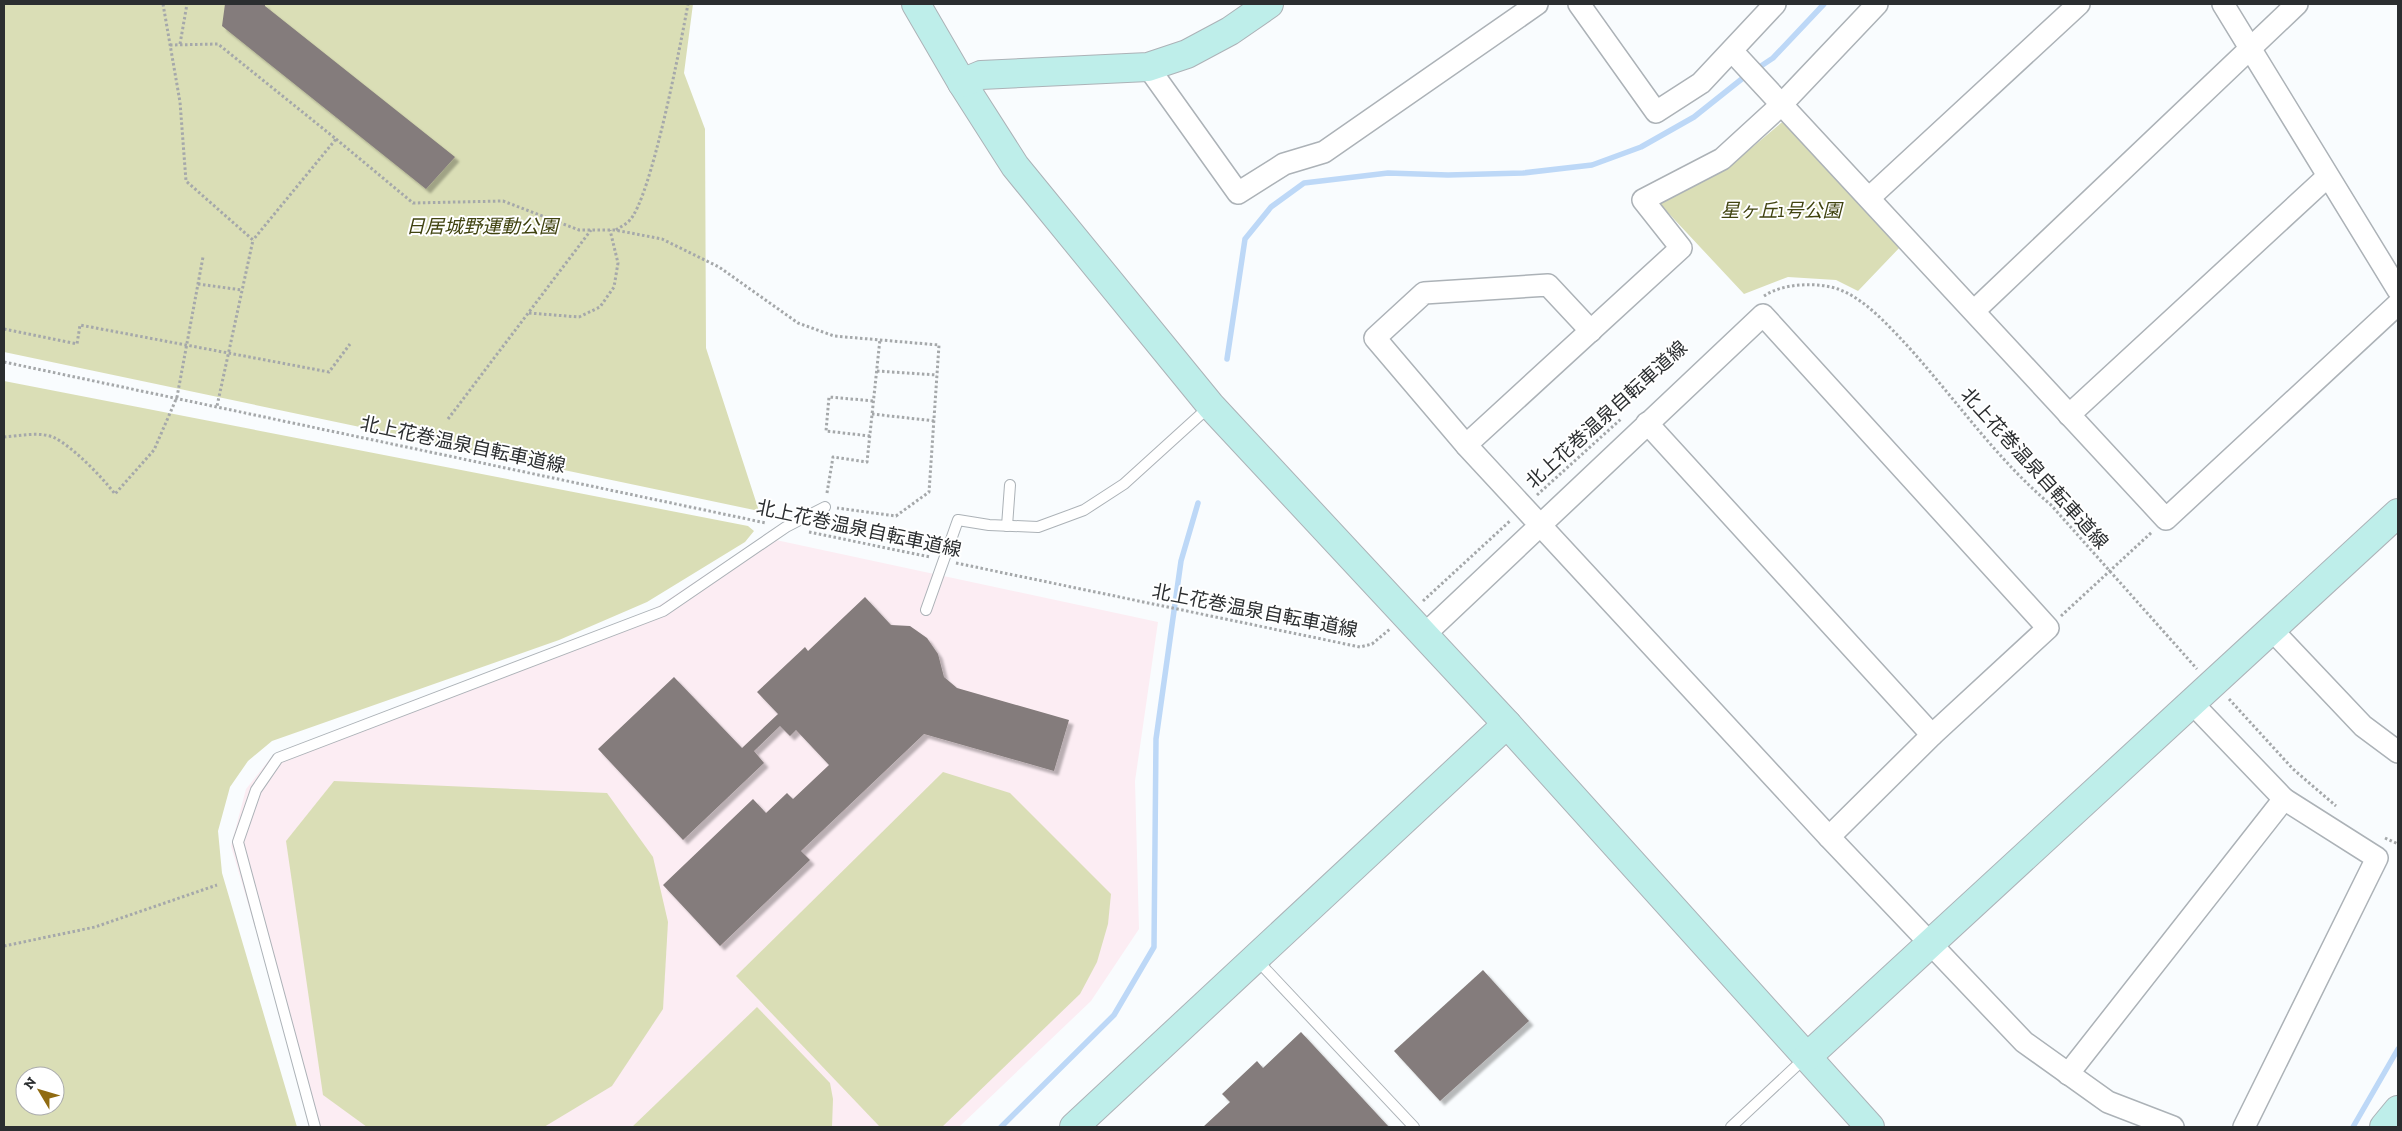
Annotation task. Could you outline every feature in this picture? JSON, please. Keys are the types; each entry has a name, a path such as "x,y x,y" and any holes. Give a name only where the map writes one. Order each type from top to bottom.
{"street":[{"path":"916,4 962,83 1015,166 1059,223 1211,406 1507,724 1870,1127"},
{"path":"962,83 981,76 1148,67 1196,50 1230,31 1269,4"},
{"path":"1148,67 1238,193 1284,164 1324,152 1537,4"},
{"path":"1579,4 1656,112 1701,83 1775,4"},
{"path":"1466,445 1681,248 1643,200 1722,159 1781,105 1877,4"},
{"path":"1869,198 2079,4"},
{"path":"2223,4 2327,177 2398,290"},
{"path":"1974,311 2296,4"},
{"path":"1732,51 2166,519 2398,304"},
{"path":"2069,415 2327,177"},
{"path":"1591,330 1548,286 1424,293 1375,338 1466,445 1539,525 1829,838 2024,1042 2108,1102 2172,1127"},
{"path":"1424,635 1763,315 2048,628 1932,735 1829,838"},
{"path":"1647,423 1932,735"},
{"path":"1807,1057 2398,514"},
{"path":"2272,630 2363,726 2398,752"},
{"path":"2192,703 2284,798 2377,858 2244,1127"},
{"path":"1074,1127 1507,724"},
{"path":"2068,1074 2284,798"},
{"path":"2384,1127 2398,1110"}],"lane":[{"path":"926,610 958,520 1007,526 1038,527 1084,510 1124,484 1211,406"},
{"path":"1007,526 1010,485"},
{"path":"315,1127 238,842 256,790 278,758 663,611 786,527 825,507"},
{"path":"1256,958 1414,1127"},
{"path":"1731,1127 1807,1057"}],"path":[{"path":"163,4 180,102 186,181 253,240"},
{"path":"180,44 187,4"},
{"path":"615,230 630,221 645,189 665,112 688,4"},
{"path":"170,45 218,44 413,203 504,201 579,230 615,230 662,239 719,267 798,323 834,336 880,339 939,345 929,492 896,516 825,507 833,457 867,462 880,339"},
{"path":"217,406 253,240 336,139"},
{"path":"448,419 591,230"},
{"path":"528,313 579,316 600,307 614,287 618,264 610,230"},
{"path":"4,437 35,435 54,438 100,474 115,494 154,450 177,398 204,257"},
{"path":"198,284 242,290"},
{"name":"北上花巻温泉自転車道線","path":"1760,298 1768,293 1794,286 1817,285 1838,289 1863,304 1886,324 1930,371 2004,460 2032,489 2051,505 2198,670 2293,769 2340,810"},
{"path":"4,330 77,344 80,325 186,347 329,372 350,344"},
{"name":"北上花巻温泉自転車道線","path":"4,362 1360,647 1372,644 1406,616 1628,413"},
{"path":"877,371 938,375"},
{"path":"870,436 826,431 829,397 874,401"},
{"path":"872,414 935,421"},
{"path":"2048,628 2166,519"},
{"path":"2381,836 2398,844"},
{"path":"4,946 95,928 217,885"}],"shaded area":[{"path":"762,537 1158,622 1135,781 1139,929 1091,1001 959,1127 314,1127 231,846 246,789 273,755 434,699 648,613"}],"green space":[{"name":"日居城野運動公園","path":"4,4 693,4 684,73 705,129 706,348 759,511 4,352"},
{"name":"星ヶ丘1号公園","path":"1787,118 1903,244 1858,291 1836,280 1788,277 1744,294 1658,202 1730,166"},
{"path":"4,381 748,526 754,531 745,542 647,602 559,640 272,741 248,761 230,787 218,831 222,873 297,1127 4,1127"},
{"path":"943,772 1010,793 1111,894 1108,924 1097,962 1080,994 942,1127 880,1127 736,976"},
{"path":"334,781 607,793 653,857 668,922 663,1009 612,1086 544,1127 367,1127 323,1095 286,841"},
{"path":"757,1007 830,1083 833,1099 832,1127 632,1127"}],"building":[{"path":"225,4 265,4 265,6 455,157 426,189 222,26"},
{"path":"865,597 891,625 910,626 927,638 938,654 944,677 957,688 1069,720 1054,771 924,734 801,851 810,860 720,946 663,885 753,799 766,813 787,793 793,799 829,765 796,730 790,736 780,726 754,751 764,763 683,840 598,749 674,677 742,748 778,714 757,692 805,647 808,651"},
{"path":"1483,970 1529,1021 1440,1101 1394,1051"},
{"path":"1301,1032 1389,1127 1203,1127 1230,1102 1222,1094 1257,1061 1263,1068"}],"waterway":[{"path":"1227,359 1245,239 1271,207 1304,183 1388,173 1448,175 1523,173 1592,165 1641,147 1694,117 1743,78 1773,58 1824,4"},
{"path":"1001,1127 1114,1015 1154,947 1156,739 1181,561 1198,503"},
{"path":"2353,1127 2398,1049"}]}
